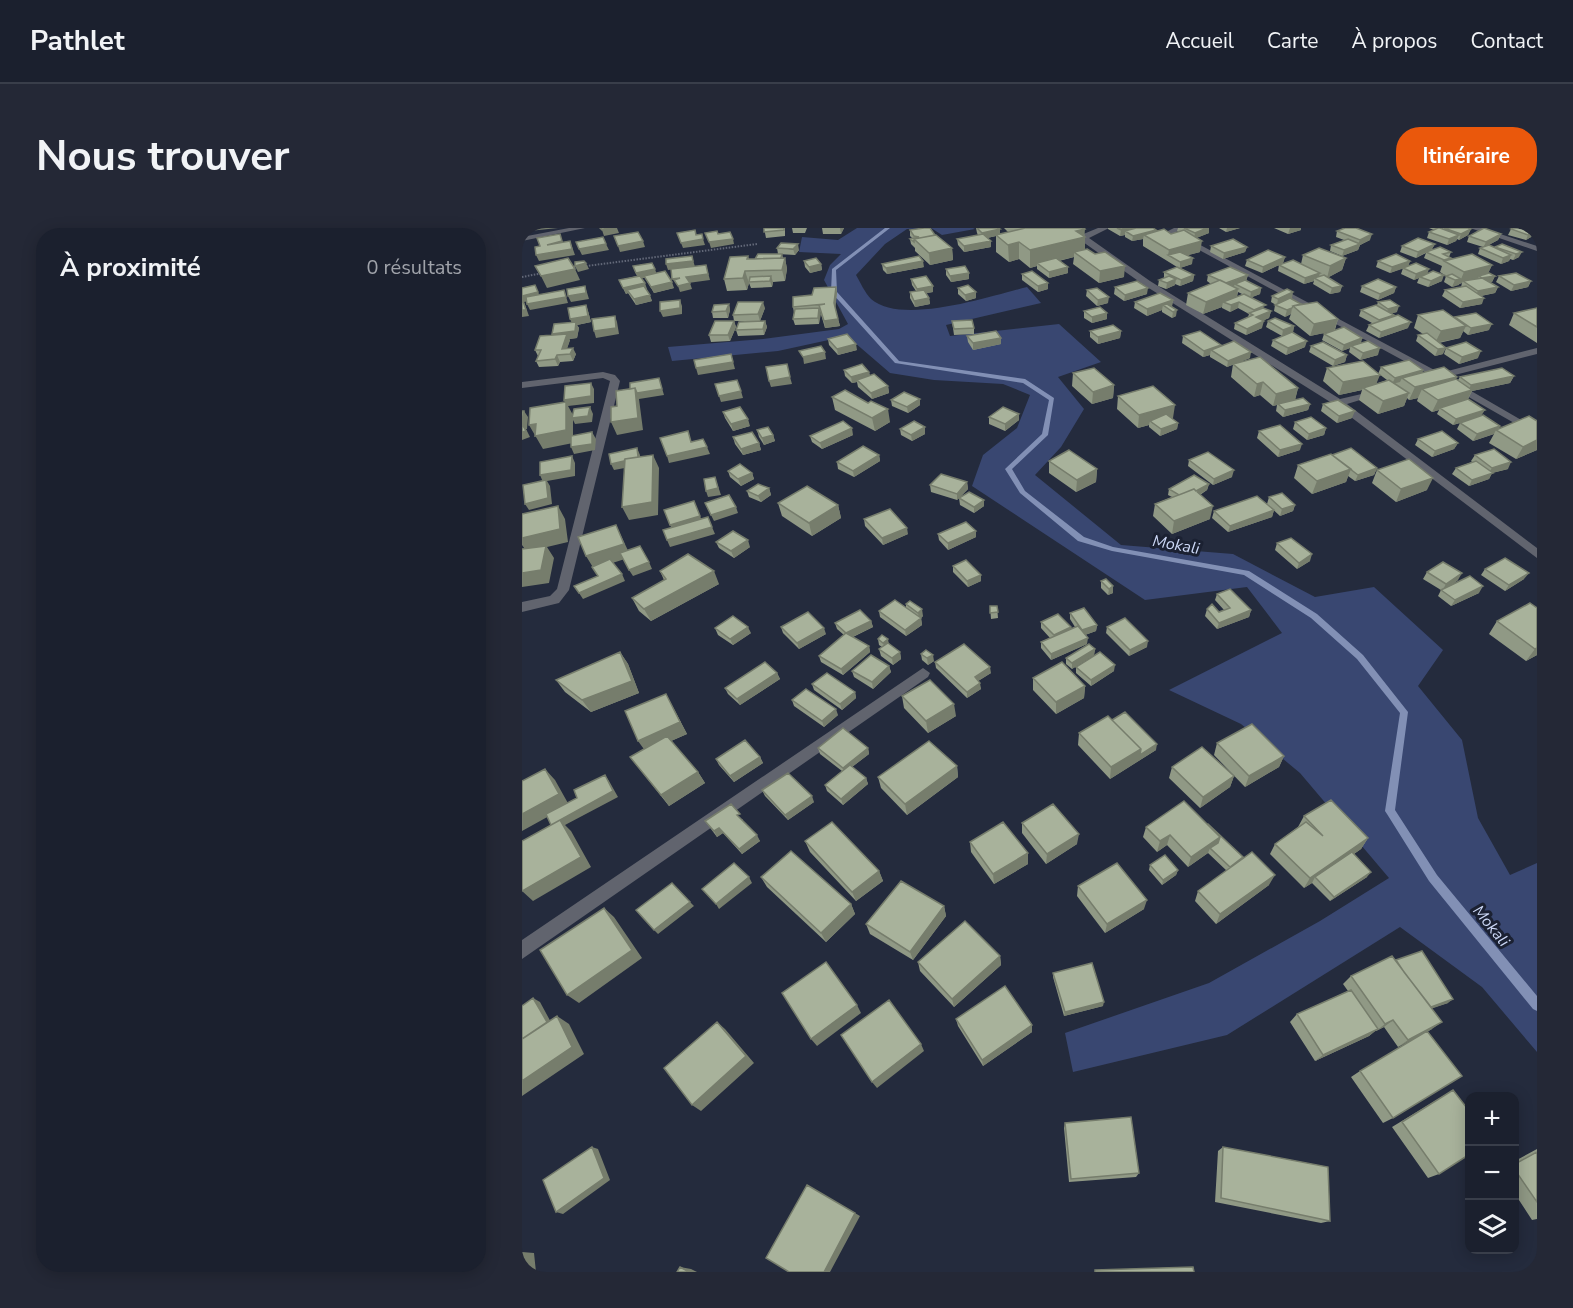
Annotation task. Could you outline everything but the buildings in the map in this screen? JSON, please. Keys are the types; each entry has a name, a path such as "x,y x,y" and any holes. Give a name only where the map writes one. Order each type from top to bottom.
{"street":[{"path":"522,238 582,228"},
{"path":"1105,228 1084,237 1097,250 1147,283 1339,403 1537,554"},
{"path":"1181,228 1170,232 1439,376 1537,434"},
{"path":"1474,228 1537,249"},
{"path":"1428,378 1537,351"},
{"path":"522,385 603,375 612,377 615,381 563,590 554,600 522,607"},
{"path":"1339,403 1395,387"},
{"path":"522,950 923,673"}],"path":[{"path":"571,268 757,244"},
{"path":"522,277 550,272"}],"shaded area":[{"path":"857,228 931,228 907,229 885,244 856,275 871,299 885,307 903,310 947,306 1027,287 1041,303 946,325 950,336 1059,324 1101,362 1058,377 1084,409 1061,447 1035,475 1121,545 1233,554 1315,597 1374,587 1443,650 1418,686 1462,740 1478,818 1510,875 1537,863 1537,1052 1482,987 1400,927 1227,1035 1073,1072 1065,1033 1209,983 1320,921 1389,878 1300,773 1241,724 1169,690 1282,633 1247,587 1145,600 972,486 983,455 1017,428 1030,395 1003,384 934,380 890,373 847,336 778,351 672,361 668,347 763,339 839,329 848,324 824,280 830,265 841,254 799,252 802,237 838,240"},
{"path":"931,228 973,228 975,229 942,235"}],"waterway":[{"name":"Mokali","path":"888,228 834,270 834,292 897,362 1025,381 1052,399 1045,435 1008,469 1022,492 1081,539 1112,549 1246,573 1314,616 1360,657 1404,712 1390,811 1433,878 1537,1005"}]}
